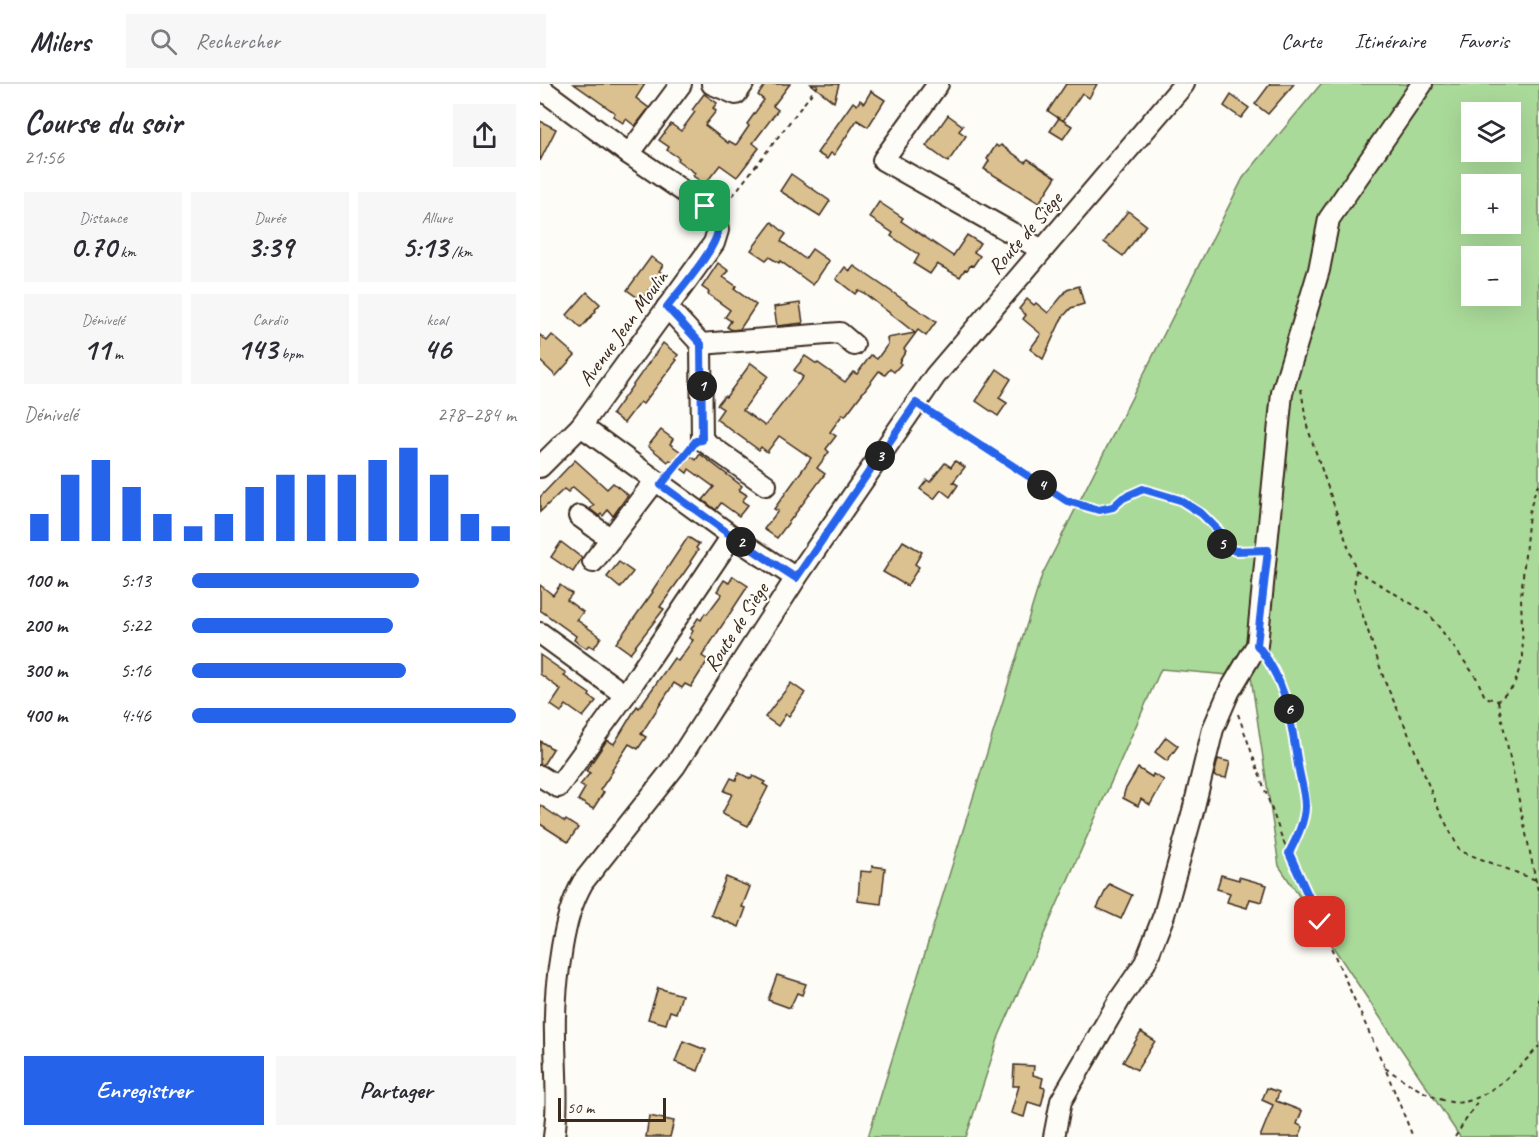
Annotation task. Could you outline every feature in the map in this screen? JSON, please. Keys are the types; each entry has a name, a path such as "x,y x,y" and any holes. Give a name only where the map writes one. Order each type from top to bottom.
{"street":[{"path":"629,154 681,84"},
{"path":"712,84 736,94 743,84"},
{"path":"938,84 883,160 1042,250"},
{"name":"Route de Siège","path":"554,1137 557,1118 547,1033 566,919 575,895 675,766 796,578 935,376 1184,84"},
{"path":"1054,1137 1061,1101 1120,999 1145,963 1164,915 1193,811 1212,729 1229,692 1257,645 1282,393 1319,270 1329,219 1422,84"},
{"path":"540,88 716,216"},
{"name":"Avenue Jean Moulin","path":"540,467 581,426 714,243 718,230 716,216"},
{"path":"667,307 701,344 702,440 766,485"},
{"path":"701,344 840,333 854,345"},
{"path":"581,426 732,536 796,578"},
{"path":"593,562 658,483"},
{"path":"579,516 610,539"},
{"path":"540,776 558,787 625,695 732,536"},
{"path":"540,633 625,695"}],"path":[{"path":"716,216 819,84"},
{"path":"1300,381 1306,426 1356,570 1354,590 1385,682 1436,804 1460,851 1536,880"},
{"path":"916,403 1067,501 1099,510 1113,507 1123,498 1143,489 1180,500 1202,514 1219,531 1222,544 1235,551 1268,550"},
{"path":"658,483 696,441 702,440"},
{"path":"1498,701 1514,686 1523,657 1521,597 1529,513 1539,484"},
{"path":"1356,570 1430,615 1476,677 1485,697 1498,701"},
{"path":"1257,645 1271,663 1282,685 1305,806 1298,835 1289,853"},
{"path":"1229,692 1289,853 1385,1068 1413,1137"},
{"path":"1498,701 1539,895"},
{"path":"1539,997 1539,1003"},
{"path":"1455,1137 1480,1098 1539,1046"},
{"path":"1385,1068 1423,1093 1453,1103 1480,1098"}],"green space":[{"path":"1321,84 1539,84 1539,1137 1460,1137 1279,866 1251,677 1161,669 999,1036 966,1137 868,1137 1042,575 1243,178"}],"building":[{"path":"574,84 645,84 636,98 649,108 635,126 626,119 623,123 613,116 615,113"},
{"path":"766,84 790,84 773,106 778,110 753,143 759,148 737,177 720,165 705,184 693,176 695,173 677,160 679,158 667,150 669,147 659,140 671,124 681,131 695,112 692,110 704,94 717,103 713,108 716,111 705,125 728,143 729,141 736,145 764,100 758,95"},
{"path":"811,84 839,84 834,102"},
{"path":"1066,84 1097,84 1089,98 1082,93 1063,121 1048,111"},
{"path":"1270,84 1294,84 1268,114 1255,104"},
{"path":"871,91 885,100 868,127 857,120 834,155 831,153 827,159 817,153 853,102 857,105 860,100 864,103"},
{"path":"1231,95 1249,108 1241,118 1224,106"},
{"path":"948,115 963,126 959,131 966,136 948,162 926,146"},
{"path":"1059,118 1072,126 1063,139 1050,131"},
{"path":"540,121 556,129 540,161"},
{"path":"996,145 999,147 1001,145 1025,162 1028,159 1056,177 1039,203 984,169"},
{"path":"791,174 830,201 820,216 780,191"},
{"path":"879,202 903,218 901,221 953,256 967,235 980,243 974,252 980,256 973,266 965,269 960,277 937,264 930,274 914,264 919,255 891,236 893,233 869,217"},
{"path":"1128,211 1146,225 1123,256 1104,242"},
{"path":"772,222 786,234 781,241 805,259 812,249 829,261 813,285 780,261 779,263 769,257 766,260 751,250"},
{"path":"651,257 663,265 659,271 665,275 641,300 627,290"},
{"path":"718,263 729,271 723,277 736,286 734,289 756,305 740,329 732,330 727,327 731,321 725,317 730,310 702,287"},
{"path":"854,266 936,322 926,336 918,330 904,349 906,351 899,362 901,364 894,372 890,369 885,375 879,371 845,416 843,414 830,432 836,436 826,449 829,452 817,468 825,474 777,538 764,529 778,511 774,509 811,458 779,436 767,452 761,447 759,450 716,419 723,409 717,405 724,396 726,397 751,363 768,376 743,410 765,426 803,377 794,370 805,356 845,382 853,372 857,374 871,355 877,359 888,344 887,338 915,333 864,293 858,290 855,294 836,279 845,267 850,271"},
{"path":"1079,286 1084,304 1071,308 1062,318 1043,359 1030,349 1041,334 1023,319 1026,315 1019,309 1027,299 1048,313 1067,290"},
{"path":"587,292 600,304 581,328 567,315"},
{"path":"800,303 803,323 777,326 774,307"},
{"path":"540,335 547,341 552,335 575,355 556,376 540,361"},
{"path":"663,343 678,355 675,359 677,360 643,404 640,402 624,423 612,414"},
{"path":"997,369 1011,379 999,398 1007,403 998,416 976,401"},
{"path":"661,430 673,439 670,444 688,457 689,455 696,460 700,454 742,486 739,490 747,495 742,501 748,505 739,516 721,503 716,510 703,500 714,487 689,469 687,473 670,460 668,462 648,446"},
{"path":"575,460 607,489 613,483 628,495 613,516 608,510 603,516 601,514 599,516 590,509 594,505 573,487 568,492 564,489 540,512 540,497"},
{"path":"955,461 965,467 953,482 958,485 950,497 941,490 934,499 920,489 927,480 930,482 945,463 951,467"},
{"path":"688,537 699,544 696,548 698,550 660,607 664,609 630,653 616,643 653,592"},
{"path":"903,541 922,552 915,564 919,567 907,586 883,572"},
{"path":"561,542 582,558 573,572 551,557"},
{"path":"619,562 633,572 620,588 607,577"},
{"path":"733,576 748,586 702,656 708,660 691,687 685,684 682,688 674,683 641,734 646,737 638,749 629,744 600,790 604,792 593,809 578,800 585,788 580,785 590,773 586,771 607,740 614,744 637,706 639,708 674,658 678,661 693,640 689,638 693,631 691,629 698,618 701,620 705,613 707,614 722,594 717,591 724,580 729,583"},
{"path":"540,585 553,595 560,585 572,594 567,600 583,612 577,620 601,637 594,648 589,645 586,648 574,640 576,636 540,610"},
{"path":"540,655 566,673 564,676 590,694 589,696 596,701 583,717 566,705 561,712 551,705 561,690 540,674"},
{"path":"791,683 805,693 789,716 786,714 778,726 765,717"},
{"path":"1166,737 1178,746 1167,761 1155,752"},
{"path":"540,741 553,749 543,765 540,764"},
{"path":"1218,759 1230,762 1226,778 1214,776"},
{"path":"1138,768 1152,777 1153,774 1164,780 1150,805 1141,799 1138,806 1123,798"},
{"path":"739,773 751,779 753,776 765,782 763,784 768,787 748,826 722,814 732,794 724,791 731,778 736,780"},
{"path":"540,805 578,828 568,842 540,824"},
{"path":"872,866 885,868 881,904 858,901 860,871 871,872"},
{"path":"1221,875 1239,880 1239,877 1267,885 1262,902 1250,899 1247,908 1227,902 1230,893 1217,889"},
{"path":"726,877 750,887 742,907 746,908 739,927 711,915"},
{"path":"1109,884 1132,895 1121,919 1097,908"},
{"path":"777,975 806,984 802,995 797,993 790,1008 768,1000"},
{"path":"658,988 682,995 676,1013 670,1011 666,1024 648,1019"},
{"path":"1141,1032 1155,1041 1137,1070 1123,1062"},
{"path":"683,1041 706,1050 698,1071 675,1062"},
{"path":"1014,1065 1034,1066 1033,1075 1043,1078 1041,1087 1045,1088 1041,1106 1028,1102 1024,1117 1011,1113 1019,1086 1013,1086"},
{"path":"1267,1088 1279,1092 1276,1101 1302,1111 1297,1124 1303,1127 1299,1137 1260,1137 1273,1105 1262,1100"},
{"path":"649,1116 674,1121 670,1137 646,1137"}],"route":[{"path":"705,206 716,216 718,230 714,243 667,307 701,344 702,440 696,441 661,485 796,578 916,403 1067,501 1099,510 1113,507 1123,498 1143,489 1180,500 1202,514 1219,531 1222,544 1235,551 1268,550 1257,645 1271,663 1282,685 1288,708 1305,806 1298,835 1289,853 1320,922"}]}
